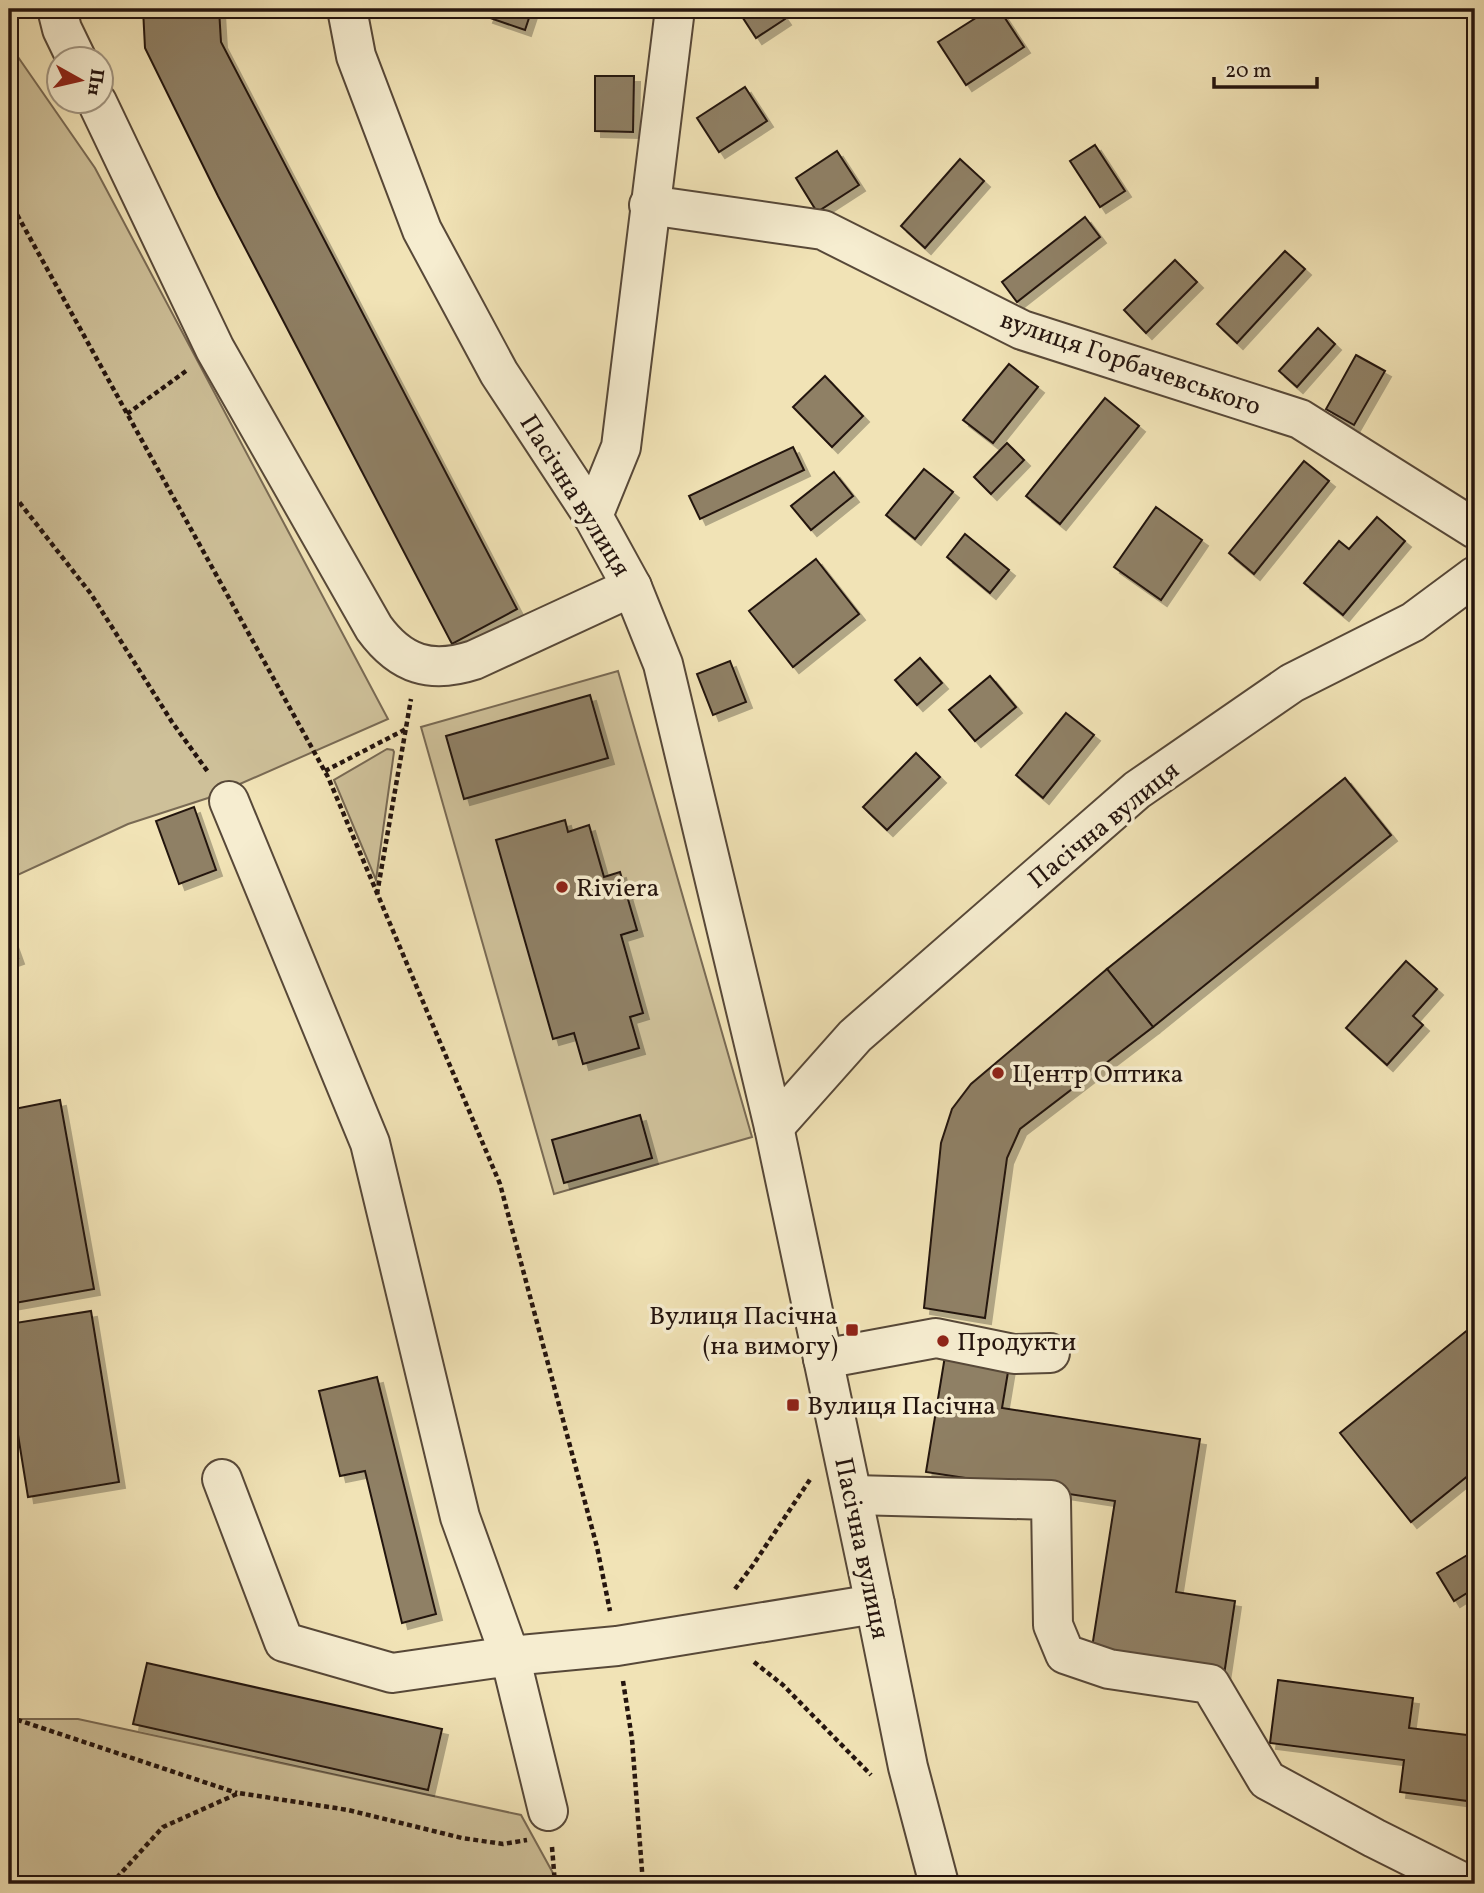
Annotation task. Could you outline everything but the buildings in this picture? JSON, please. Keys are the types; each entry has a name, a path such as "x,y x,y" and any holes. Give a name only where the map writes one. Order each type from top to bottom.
{"street":[{"path":"57,9 70,46"},
{"name":"Пасічна вулиця","path":"347,9 356,56 422,230 499,373 593,516 632,587 663,664 775,1128 908,1768 939,1884"},
{"path":"593,516 621,447 675,9"},
{"path":"104,116 215,349 385,643 400,655 417,663 437,667 456,666 632,587"},
{"name":"вулиця Горбачевського","path":"649,205 823,230 1022,330 1300,419 1475,529"},
{"name":"Пасічна вулиця","path":"775,1128 855,1036 1138,790 1292,683 1413,622 1475,576"},
{"path":"229,801 370,1143 460,1517 510,1657 548,1811"},
{"path":"823,1360 936,1338 1014,1354 1049,1353"},
{"path":"222,1479 284,1642 392,1673 617,1646 875,1604"},
{"path":"852,1495 1051,1500 1053,1625 1065,1654 1109,1669 1210,1684 1267,1780 1466,1884"}],"path":[{"path":"9,200 325,771 500,1184 597,1547 632,1739 643,1884"},
{"path":"127,414 215,349"},
{"path":"9,489 91,594 172,722 229,801"},
{"path":"377,894 417,663"},
{"path":"325,771 406,729"},
{"path":"840,1437 753,1565 700,1631 737,1647 783,1685 876,1780"},
{"path":"9,1717 239,1793 348,1810 462,1838 503,1844 533,1839 548,1811"},
{"path":"111,1884 163,1827 239,1793"}],"shaded area":[{"path":"9,44 46,97 46,116 59,116 95,168 388,719 208,798 128,824 9,879"},
{"path":"618,671 752,1137 554,1194 421,727"},
{"path":"387,749 394,752 376,880 334,780"},
{"path":"9,1719 78,1719 521,1815 559,1884 9,1884"}],"place":[{"name":"Riviera","path":"562,887"},
{"name":"Центр Оптика","path":"998,1073"},
{"name":"Вулиця Пасічна (на вимогу)","path":"852,1330"},
{"name":"Продукти","path":"943,1341"},
{"name":"Вулиця Пасічна","path":"793,1405"}]}
